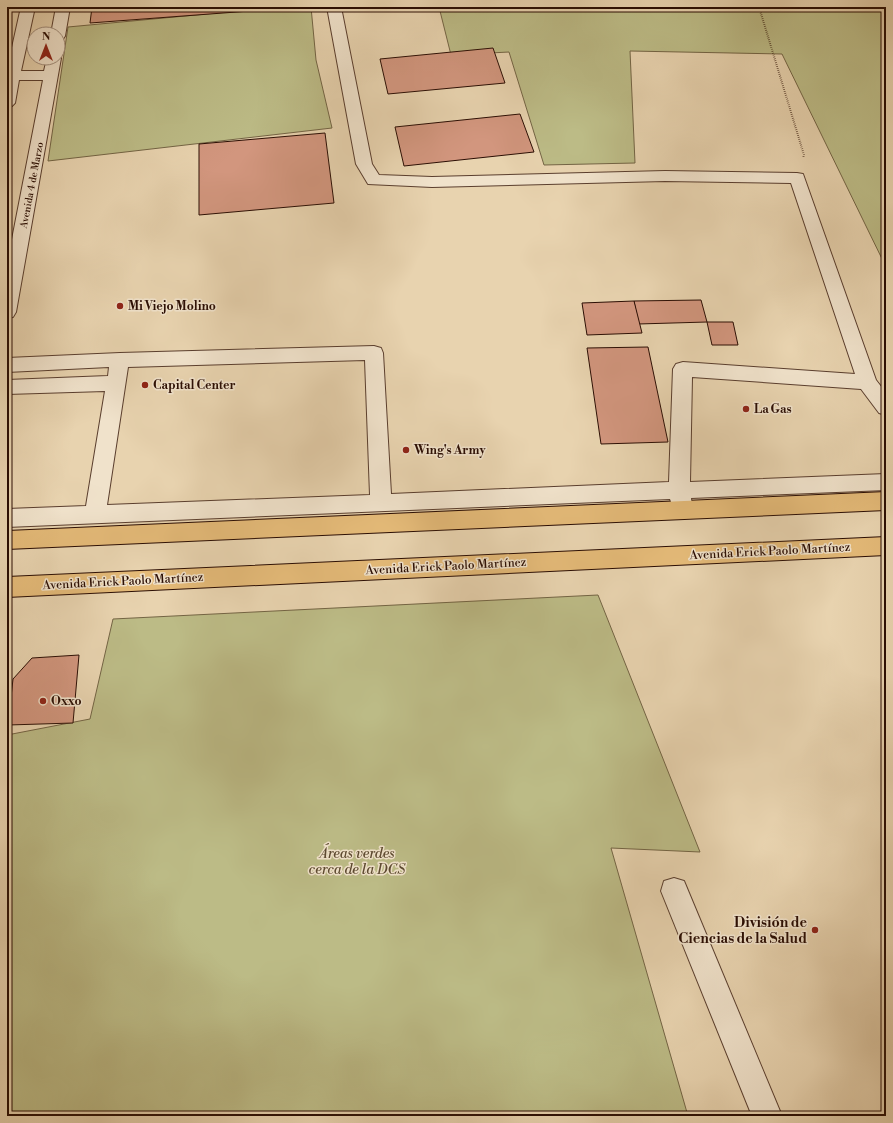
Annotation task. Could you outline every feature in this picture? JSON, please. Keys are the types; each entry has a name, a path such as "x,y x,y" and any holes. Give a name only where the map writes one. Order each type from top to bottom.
{"main road":[{"path":"7,540 570,515 681,500 886,501"},
{"name":"Avenida Erick Paolo Martínez","path":"7,587 886,546"}],"street":[{"path":"7,103 10,76 28,7"},
{"path":"60,26 63,7"},
{"path":"334,7 364,164 374,180 432,182 665,176 797,178 867,382 886,408"},
{"name":"Avenida 4 de Marzo","path":"7,312 53,66"},
{"path":"10,76 51,75"},
{"path":"7,365 120,360 374,353 381,503"},
{"path":"95,515 120,360"},
{"path":"681,500 683,370 867,382"},
{"path":"7,387 116,383"},
{"path":"7,518 587,494 681,500 886,482"},
{"path":"570,515 587,494"},
{"path":"159,533 179,511"},
{"path":"674,891 767,1116"}],"path":[{"path":"759,7 804,155 797,178"}],"green space":[{"path":"281,7 311,7 316,60 332,128 48,161 62,66 66,66 66,40 68,27"},
{"path":"439,7 886,7 886,267 782,54 630,51 635,163 544,165 509,52 451,55"},
{"name":"Áreas verdes cerca de la DCS","path":"598,595 700,852 611,848 688,1116 7,1116 7,735 90,719 113,619"}],"building":[{"path":"89,7 148,7 88,11"},
{"path":"92,7 303,7 90,23"},
{"path":"493,48 505,83 388,94 380,59"},
{"path":"520,114 534,152 404,166 395,127"},
{"path":"325,133 334,203 199,215 199,144"},
{"path":"701,300 707,322 638,324 634,301"},
{"path":"634,301 642,333 587,335 582,303"},
{"path":"707,322 733,322 738,345 712,345"},
{"path":"648,347 668,442 601,444 587,348"},
{"name":"Oxxo","path":"79,655 73,723 8,725 13,679 32,658"}],"place":[{"name":"Mi Viejo Molino","path":"120,306"},
{"name":"Capital Center","path":"145,385"},
{"name":"La Gas","path":"746,409"},
{"name":"Wing's Army","path":"406,450"},
{"name":"Oxxo","path":"43,701"},
{"name":"División de Ciencias de la Salud","path":"815,930"}]}
